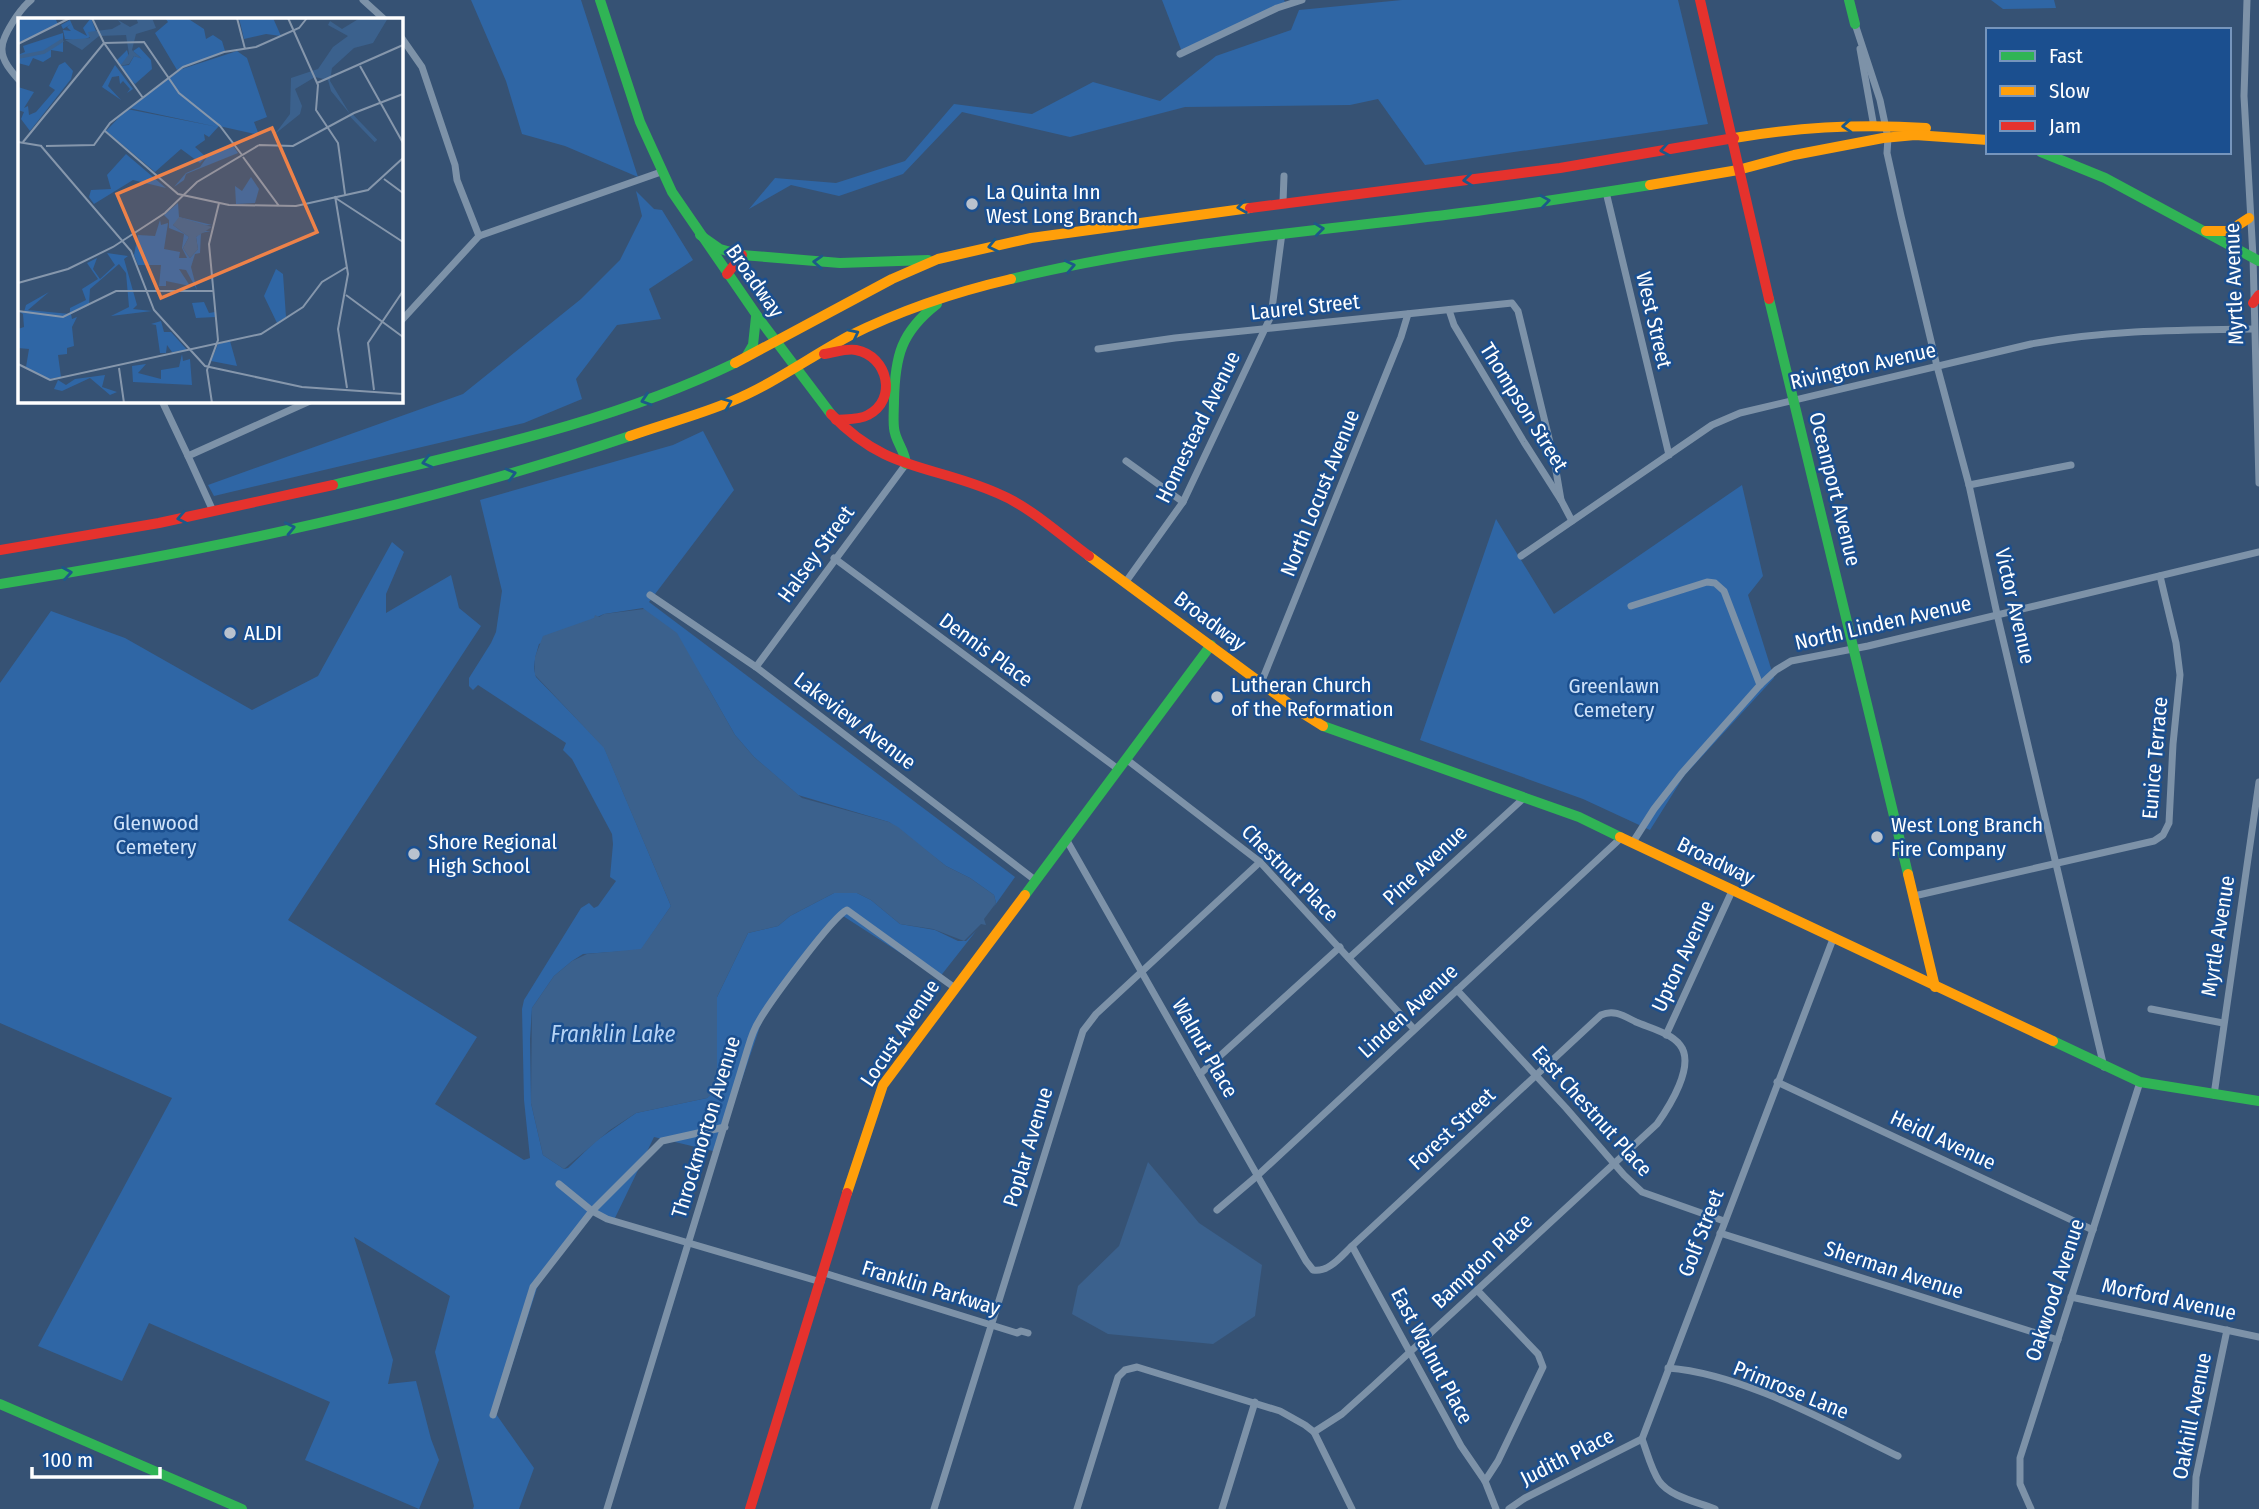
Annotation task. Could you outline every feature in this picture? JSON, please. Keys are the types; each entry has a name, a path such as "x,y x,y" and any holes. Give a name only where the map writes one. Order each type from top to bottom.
{"main road":[{"name":"Broadway","path":"600,0 634,104 661,172 700,235 795,369 836,420 877,452 1003,495 1030,512 1296,709 1329,728 1579,817 2140,1082 2259,1101"},
{"name":"Oceanport Avenue","path":"1700,0 1738,170 1935,987"},
{"name":"Victor Avenue","path":"1849,0 1855,24"},
{"path":"0,550 213,511 364,478 572,423 666,393 745,359 875,288 935,260 997,244 1283,202 1564,168 1732,138 1885,124 1947,130 1986,140"},
{"path":"0,584 99,568 272,533 491,480 576,455 719,406 895,315 984,285 1084,262 1282,233 1477,211 1605,192 1738,170 1794,155 1877,139 1925,135 1986,140"},
{"path":"2045,154 2105,178 2256,259"},
{"path":"2206,231 2232,231 2242,226 2249,218"},
{"path":"700,235 720,249 742,255 840,263 935,260"},
{"path":"727,274 742,255"},
{"path":"906,464 905,454 894,429 900,346 916,320 950,295"},
{"path":"745,359 753,345 756,317"},
{"path":"816,355 859,351 874,358 884,371 887,388 877,409 866,416 836,420"},
{"name":"Locust Avenue","path":"750,1509 878,1095 954,988 1211,645"},
{"path":"0,1404 242,1509"}],"street":[{"path":"18,79 10,69 2,45 16,17 31,0"},
{"path":"362,0 383,18"},
{"path":"1180,54 1277,8 1303,0"},
{"name":"Myrtle Avenue","path":"2247,0 2244,82 2249,218 2256,259 2253,329 2259,483"},
{"name":"Victor Avenue","path":"1855,24 1877,139 1887,153"},
{"name":"Victor Avenue","path":"1855,24 1880,100 1888,138 1887,153 1937,366 1969,485 2104,1067"},
{"path":"402,38 422,67 456,165 457,180 479,236"},
{"path":"402,320 479,236 661,172"},
{"path":"1283,202 1284,176"},
{"name":"West Street","path":"1605,192 1669,455"},
{"name":"Homestead Avenue","path":"1125,583 1183,502 1264,329 1272,306 1282,233"},
{"name":"Laurel Street","path":"1098,349 1515,304 1562,500"},
{"name":"Thompson Street","path":"1449,310 1454,325 1562,500 1572,521"},
{"name":"North Locust Avenue","path":"1261,683 1408,314"},
{"name":"Rivington Avenue","path":"1521,556 1727,417 2031,344 2089,334 2253,329"},
{"path":"162,402 213,511"},
{"path":"188,456 308,402"},
{"path":"1126,461 1183,502"},
{"name":"Halsey Street","path":"756,667 906,464"},
{"path":"1969,485 2071,465"},
{"name":"North Linden Avenue","path":"1633,842 1665,793 1760,685 1791,661 2259,552"},
{"name":"Dennis Place","path":"834,558 1118,769"},
{"name":"Eunice Terrace","path":"1914,896 2154,841 2163,835 2169,823 2180,675 2176,643 2160,576"},
{"path":"1631,606 1707,582 1716,583 1724,591 1760,685"},
{"name":"Lakeview Avenue","path":"650,595 756,667 1035,880"},
{"name":"Chestnut Place","path":"1126,759 1260,862 1414,1030"},
{"name":"Myrtle Avenue","path":"2214,1095 2259,782"},
{"name":"Pine Avenue","path":"1349,958 1525,797"},
{"name":"Linden Avenue","path":"1217,1210 1622,837"},
{"name":"Walnut Place","path":"1066,839 1306,1261 1317,1271"},
{"name":"Poplar Avenue","path":"934,1509 1083,1031 1096,1014 1260,862"},
{"name":"Upton Avenue","path":"1666,1035 1732,891"},
{"name":"Throckmorton Avenue","path":"607,1509 758,1022 844,910 850,911 954,988"},
{"name":"Golf Street","path":"1642,1439 1833,939"},
{"path":"1200,1074 1340,947"},
{"name":"East Chestnut Place","path":"1457,990 1642,1192 1724,1221"},
{"path":"2151,1009 2223,1023"},
{"name":"Forest Street","path":"1317,1271 1328,1267 1352,1246 1601,1016 1610,1012 1666,1035"},
{"name":"Bampton Place","path":"1314,1432 1342,1413 1657,1125 1676,1092 1685,1058 1678,1042 1666,1035"},
{"name":"Heidl Avenue","path":"1777,1082 2093,1230"},
{"name":"Oakwood Avenue","path":"2031,1509 2020,1484 2019,1463 2140,1082"},
{"path":"494,1415 533,1287 593,1212 662,1141 725,1127"},
{"name":"Franklin Parkway","path":"559,1184 593,1212 607,1219 1017,1333 1028,1333"},
{"name":"Sherman Avenue","path":"1720,1233 2058,1340"},
{"name":"East Walnut Place","path":"1352,1246 1461,1446 1485,1481 1496,1509"},
{"path":"1477,1290 1538,1354 1543,1367 1498,1461 1485,1481"},
{"name":"Morford Avenue","path":"2071,1297 2259,1337"},
{"name":"Oakhill Avenue","path":"2195,1509 2196,1476 2227,1330"},
{"path":"1077,1509 1118,1377 1130,1367 1137,1367 1255,1402 1294,1418 1314,1432 1352,1509"},
{"name":"Primrose Lane","path":"1668,1367 1688,1369 1763,1392 1898,1456"},
{"path":"1222,1509 1255,1402"},
{"path":"1642,1439 1663,1485 1681,1496 1715,1509"},
{"name":"Judith Place","path":"1509,1509 1536,1492 1642,1439"}],"green space":[{"path":"471,0 581,0 638,177 565,146 522,134 506,81"},
{"path":"1162,0 1284,0 1287,6 1182,52"},
{"path":"1402,0 1678,0 1708,124 1425,165 1378,99 1350,105 1185,107 1070,137 962,112 903,174 839,196 791,185 749,209 775,178 836,183 905,161 954,104 1032,114 1093,82 1160,101 1216,56 1291,30 1299,10"},
{"path":"1991,0 2054,0 2056,8 2003,9"},
{"path":"636,191 654,209 662,210 693,260 649,289 661,319 617,325 576,379 582,399 524,423 214,496 208,485 463,394 581,299 620,260 642,216"},
{"name":"Glenwood Cemetery","path":"703,431 734,490 649,602 1015,877 993,908 996,903 994,895 970,878 946,866 889,822 798,795 754,757 735,735 707,686 643,608 604,614 539,644 535,673 604,747 671,906 641,950 583,954 554,976 532,1008 531,1103 543,1155 564,1169 568,1168 596,1141 636,1113 707,1098 717,1083 717,997 748,933 778,926 790,916 834,893 857,893 871,900 900,924 935,930 958,941 966,941 976,931 939,978 840,914 764,1015 717,1152 654,1137 614,1220 594,1212 539,1282 496,1414 534,1468 519,1509 473,1509 435,1352 450,1296 354,1237 393,1360 388,1384 416,1381 439,1460 419,1509 305,1460 330,1402 149,1323 122,1381 38,1346 172,1098 0,1023 0,683 51,611 125,638 252,710 318,676 392,542 404,552 386,594 386,613 451,575 459,608 481,626 288,920 477,1037 435,1104 524,1160 530,1158 524,1100 524,1000 581,908 589,903 594,908 598,906 616,881 610,877 612,834 572,759 563,750 566,743 478,685 473,690 469,686 469,678 496,632 502,591 480,500 673,445"},
{"name":"Greenlawn Cemetery","path":"1742,485 1763,576 1748,595 1774,678 1684,776 1650,830 1583,799 1420,740 1496,519 1554,614"}],"water":[{"name":"Franklin Lake","path":"644,609 677,633 735,735 754,757 802,798 889,822 946,866 970,878 994,895 996,903 984,919 986,925 981,924 964,941 933,929 900,924 871,900 857,893 834,893 790,916 778,926 748,933 717,997 717,1083 714,1093 707,1098 636,1113 610,1130 564,1169 543,1155 531,1103 532,1008 554,976 572,961 587,954 641,949 671,906 604,748 535,675 535,657 543,636 594,618 595,615 599,617"},
{"path":"1148,1162 1199,1223 1262,1265 1255,1316 1213,1344 1108,1334 1072,1314 1078,1286 1119,1246"}],"traffic: fast":[{"path":"600,0 640,122 672,192 760,320 831,414"},
{"path":"1849,0 1855,24"},
{"path":"2046,154 2105,178 2259,261"},
{"path":"1011,279 1185,246 1477,211 1650,185"},
{"path":"700,235 720,249 742,255 840,263 928,260"},
{"path":"1769,299 1908,874"},
{"path":"906,464 894,428 896,370 902,346 908,335 937,304"},
{"path":"746,357 753,345 756,317"},
{"path":"333,485 588,420 638,403 735,363"},
{"path":"0,584 160,556 318,523 475,483 630,436"},
{"path":"1025,895 1211,645"},
{"path":"1323,726 1579,817 1620,837"},
{"path":"2053,1041 2140,1082 2259,1101"},
{"path":"0,1404 242,1509"}],"traffic: slow":[{"path":"1734,138 1830,127 1926,128"},
{"path":"1650,185 1738,170 1794,155 1883,138 1915,135 1986,140"},
{"path":"735,363 892,279 938,259 1031,238 1250,208"},
{"path":"2206,231 2229,231 2249,218"},
{"path":"630,436 732,401 849,336 888,318 949,296 1011,279"},
{"path":"1089,556 1296,709 1323,726"},
{"path":"1620,837 2053,1041"},
{"path":"1908,874 1935,987"},
{"path":"847,1193 883,1085 1025,895"}],"traffic: jam":[{"path":"1700,0 1769,299"},
{"path":"1250,208 1560,168 1734,138"},
{"path":"727,274 742,255"},
{"path":"2253,303 2259,295"},
{"path":"824,354 844,350 867,354 882,369 885,379 886,389 877,408 861,418 836,420"},
{"path":"831,414 851,433 890,457 1010,499 1089,556"},
{"path":"0,550 159,523 333,485"},
{"path":"750,1509 847,1193"}],"place":[{"name":"La Quinta Inn West Long Branch","path":"972,204"},
{"name":"ALDI","path":"230,633"},
{"name":"Lutheran Church of the Reformation","path":"1217,697"},
{"name":"West Long Branch Fire Company","path":"1877,837"},
{"name":"Shore Regional High School","path":"414,854"}]}
